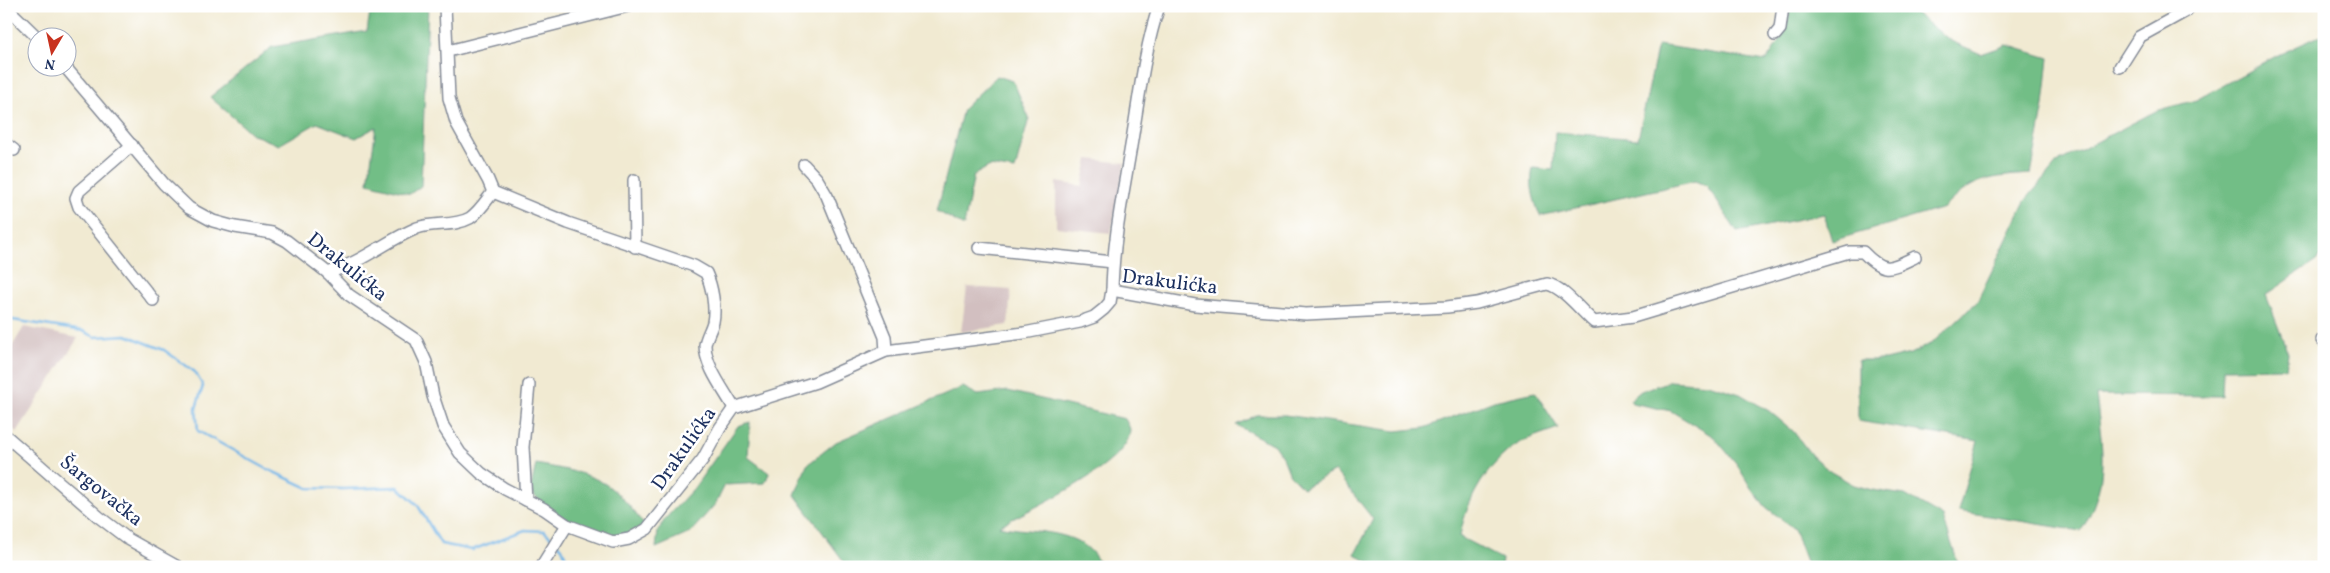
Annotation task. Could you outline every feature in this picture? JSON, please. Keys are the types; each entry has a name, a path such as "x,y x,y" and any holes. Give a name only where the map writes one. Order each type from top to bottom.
{"street":[{"path":"445,6 449,98 456,122 488,180 492,192 528,208 635,247 694,266 706,273 713,299 714,319 706,339 706,352 711,366 734,408"},
{"path":"448,51 628,6"},
{"path":"1112,290 1113,262 1146,56 1158,6"},
{"path":"1775,35 1780,29 1783,6"},
{"path":"2120,67 2139,37 2186,11 2190,6"},
{"path":"6,7 29,28"},
{"name":"Drakulićka","path":"75,78 164,184 189,208 213,221 272,233 287,241 328,273 349,295 416,340 426,362 433,396 444,426 460,453 481,473 544,509 567,525 613,542 629,539 647,529 703,459 720,428 734,408 816,382 886,350 1024,333 1080,322 1094,317 1104,309 1110,302 1112,290 1195,305 1306,314 1447,307 1477,303 1547,284 1561,290 1594,322 1634,317 1849,252 1863,252 1879,267 1891,268 1915,257"},
{"path":"132,145 79,191 76,198 79,207 153,300"},
{"path":"804,165 817,179 827,196 885,337 886,350"},
{"path":"634,180 635,247"},
{"path":"328,273 361,260 417,229 435,224 455,223 470,218 492,192"},
{"path":"979,248 1113,262"},
{"path":"526,500 523,447 529,385"},
{"name":"Šargovačka","path":"6,436 128,539 178,567"},
{"path":"541,567 567,525"}],"shaded area":[{"path":"1088,159 1125,163 1111,233 1056,227 1056,182 1082,186"},
{"path":"967,287 1011,290 1008,325 961,332"},
{"path":"24,327 78,338 17,432 6,424 6,356"}],"green space":[{"path":"371,6 428,6 421,186 410,194 368,183 376,127 356,138 317,123 279,145 252,134 210,97 272,47 367,31"},
{"path":"1790,6 1901,6 1910,9 1951,41 1981,54 2007,45 2049,58 2044,105 2031,174 1983,180 1964,190 1944,208 1832,241 1824,214 1737,232 1707,186 1695,181 1540,216 1532,187 1533,168 1553,170 1555,132 1638,139 1658,45 1766,61 1785,28"},
{"path":"2324,34 2324,252 2316,261 2266,295 2288,353 2286,368 2223,369 2222,396 2096,395 2102,449 2101,480 2091,513 2081,531 1958,511 1978,441 1858,421 1858,360 1885,360 1910,354 1932,343 1977,302 2025,201 2058,162 2156,111 2196,100 2278,55"},
{"path":"997,76 1013,81 1029,118 1015,170 990,166 974,175 964,226 937,211 963,109"},
{"path":"1670,381 1708,384 1740,394 1769,411 1793,431 1812,456 1831,472 1854,485 1905,495 1943,517 1959,567 1808,567 1794,529 1766,507 1751,488 1736,463 1714,437 1671,411 1632,403 1630,400 1641,391"},
{"path":"963,387 978,395 1008,391 1125,419 1130,430 1126,444 1113,458 1075,486 999,526 1057,534 1071,538 1083,544 1093,554 1101,567 848,567 795,495 807,465 836,442"},
{"path":"1535,392 1558,428 1517,445 1493,466 1471,500 1460,537 1502,559 1501,567 1376,567 1355,554 1373,519 1335,471 1303,488 1290,475 1284,460 1274,445 1236,425 1257,415 1285,415 1396,431 1424,428 1494,401"},
{"path":"750,422 748,457 769,473 765,483 725,485 716,503 690,533 656,548 658,531 665,519 694,488 738,426"},
{"path":"536,464 573,471 600,481 622,498 647,529 629,539 598,538 548,508 530,492"}],"waterway":[{"path":"6,319 83,331 95,337 126,335 164,350 195,372 203,386 196,408 198,431 265,468 308,488 398,487 417,504 441,544 472,550 525,530 544,531 554,540"},
{"path":"558,544 562,548 570,567"}]}
